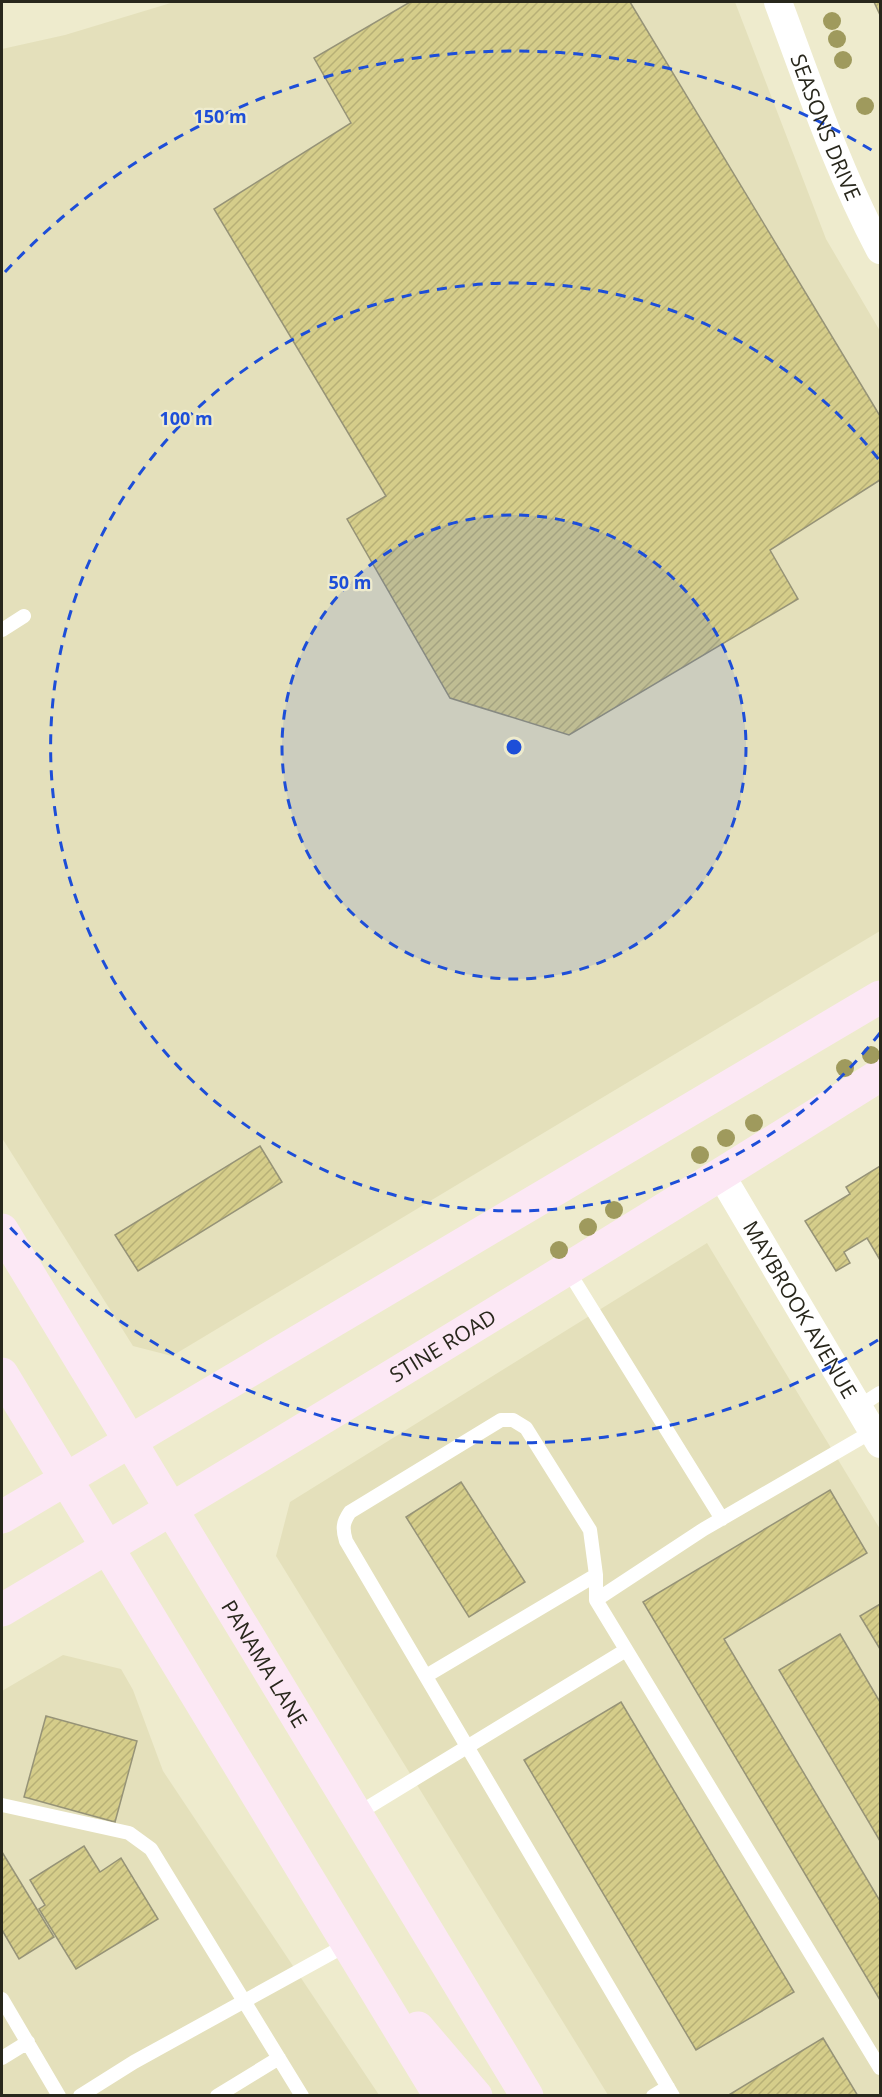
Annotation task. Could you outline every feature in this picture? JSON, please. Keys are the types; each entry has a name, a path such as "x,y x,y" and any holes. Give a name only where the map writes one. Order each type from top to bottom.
{"main road":[{"path":"2,1517 880,997"},
{"name":"STINE ROAD","path":"2,1610 567,1269 880,1074"},
{"name":"PANAMA LANE","path":"2,1230 527,2096"},
{"path":"2,1374 440,2096"},
{"path":"353,1952 476,2096"}],"street":[{"name":"SEASONS DRIVE","path":"778,2 835,152 859,209 880,250"},
{"name":"MAYBROOK AVENUE","path":"721,1174 869,1400 877,1438"}],"lane":[{"path":"2,630 24,616"},
{"path":"567,1269 722,1519"},
{"path":"653,2096 671,2091 346,1540 343,1530 344,1521 350,1512 501,1420 513,1420 526,1428 590,1530 596,1575 596,1600 880,2068"},
{"path":"596,1600 722,1519 877,1438"},
{"path":"426,1676 596,1575"},
{"path":"357,1814 626,1650"},
{"path":"2,1805 52,1818 129,1833 151,1849 302,2096"},
{"path":"80,2096 134,2062 245,2001 353,1952"},
{"path":"2,1999 59,2096"},
{"path":"2,2058 28,2043"},
{"path":"217,2096 279,2058"}],"shaded area":[{"path":"174,2 735,2 826,239 880,331 880,931 172,1356 133,1346 2,1138 2,49 65,35"},
{"path":"707,1243 880,1529 880,2095 608,2095 276,1556 290,1502"},
{"path":"63,1655 121,1669 133,1690 163,1771 379,2095 2,2095 2,1691"}],"building":[{"path":"410,2 630,2 880,416 880,480 770,550 798,599 569,735 450,698 347,519 386,496 214,209 351,123 314,58"},
{"path":"874,2 880,2 880,15"},
{"path":"260,1146 282,1182 138,1271 115,1235"},
{"path":"880,1166 880,1260 867,1238 844,1252 850,1263 836,1271 805,1221 850,1194 846,1187"},
{"path":"461,1482 525,1582 469,1617 406,1517"},
{"path":"830,1490 867,1553 724,1639 880,1901 880,2000 643,1602"},
{"path":"880,1604 880,1649 860,1616"},
{"path":"840,1634 880,1702 880,1841 779,1670"},
{"path":"621,1702 794,1992 696,2050 524,1760"},
{"path":"46,1716 137,1741 115,1822 24,1797"},
{"path":"84,1846 100,1872 121,1858 158,1919 76,1969 39,1909 45,1905 30,1880"},
{"path":"2,1852 54,1937 19,1959 2,1930"},
{"path":"823,2038 858,2096 727,2096"}]}
